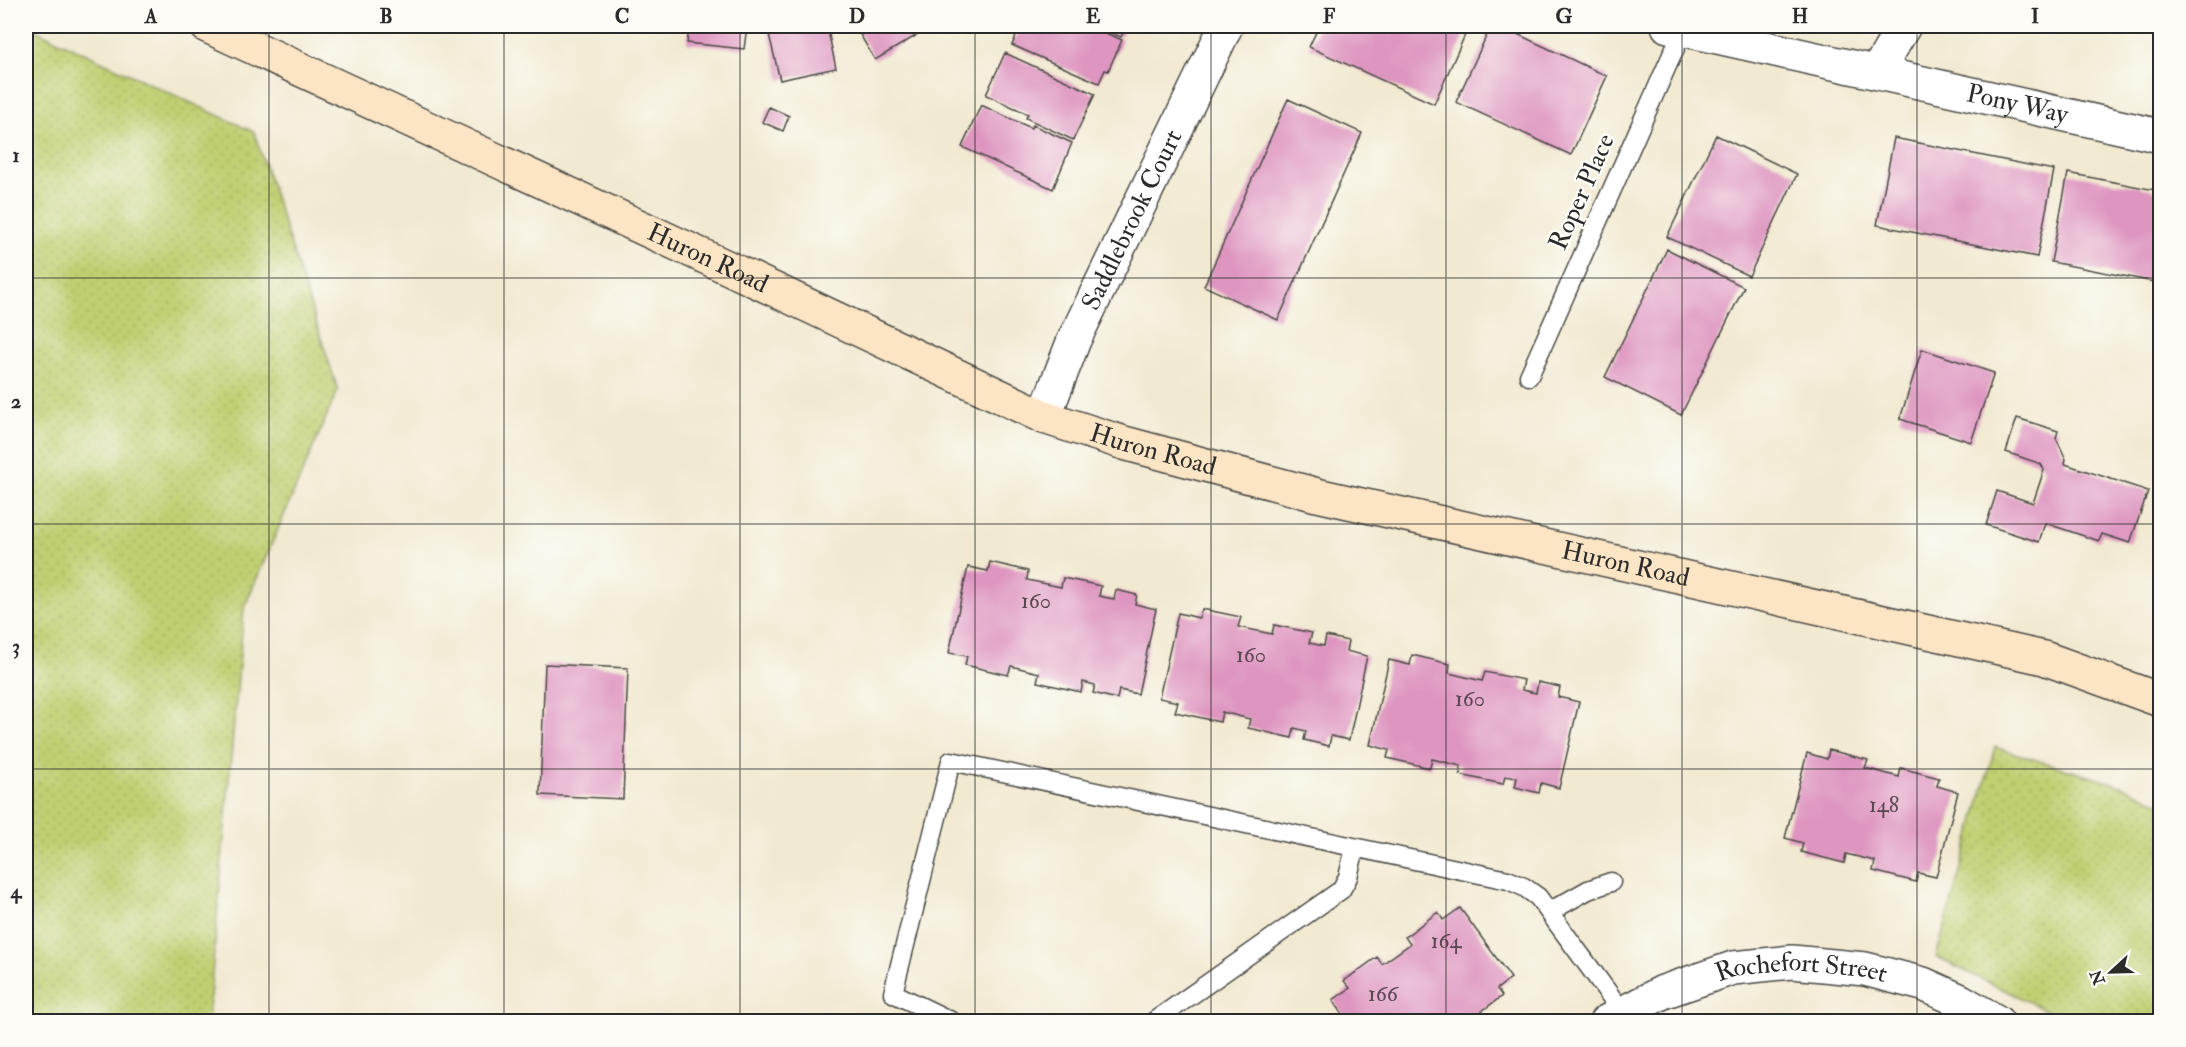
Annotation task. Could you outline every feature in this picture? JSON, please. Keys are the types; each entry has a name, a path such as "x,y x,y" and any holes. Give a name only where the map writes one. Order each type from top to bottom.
{"main road":[{"name":"Huron Road","path":"207,26 1044,417 1124,443 1317,495 2044,658 2160,700"}],"street":[{"name":"Saddlebrook Court","path":"1044,417 1074,340 1226,26"},
{"path":"1877,72 1904,26"},
{"name":"Pony Way","path":"1675,28 2160,136"},
{"name":"Rochefort Street","path":"1615,1017 1664,992 1732,968 1792,962 1865,969 1923,984 1961,1001 1997,1022"}],"lane":[{"name":"Roper Place","path":"1529,376 1675,28"},
{"path":"953,1022 893,993 951,761 1508,880 1538,897 1615,1017"},
{"path":"1153,1022 1341,890 1348,877 1355,848"},
{"path":"1549,912 1588,890 1611,882"}],"green space":[{"path":"26,26 254,132 338,390 244,608 208,1021 26,1021"},
{"path":"1995,747 2124,787 2160,803 2160,1021 2068,1021 1936,957"}],"building":[{"path":"683,26 747,26 744,49 687,43 689,28"},
{"path":"767,26 827,26 836,68 780,80"},
{"path":"855,26 921,26 924,31 875,60"},
{"path":"1021,26 1089,26 1122,40 1108,71 1105,70 1099,83 1012,45"},
{"path":"1096,26 1126,26 1121,37"},
{"path":"1319,26 1469,26 1434,104 1309,47"},
{"path":"1491,26 1500,26 1607,76 1571,155 1456,102"},
{"path":"1005,53 1095,94 1073,140 1026,118 1028,114 986,95"},
{"path":"1288,99 1362,133 1278,320 1204,286"},
{"path":"981,105 1031,128 1033,125 1072,143 1053,189 962,147"},
{"path":"769,107 789,116 783,131 762,122"},
{"path":"1716,135 1797,174 1749,276 1667,237"},
{"path":"1894,138 2054,170 2037,257 1877,225"},
{"path":"2068,173 2160,191 2160,283 2051,262"},
{"path":"1667,249 1744,287 1681,415 1605,377"},
{"path":"1922,349 1994,373 1971,442 1900,419"},
{"path":"2017,418 2058,431 2056,438 2066,459 2065,464 2148,491 2130,543 2102,534 2099,541 2045,523 2039,542 1986,525 1997,491 2033,503 2044,470 2041,464 2006,452"},
{"path":"990,562 1028,571 1027,580 1061,587 1063,578 1101,586 1099,596 1114,599 1116,590 1137,595 1135,604 1156,609 1138,694 1119,690 1117,699 1093,693 1095,685 1083,682 1081,692 1037,682 1039,673 1011,666 1008,675 965,665 967,656 949,653 968,567 988,571"},
{"path":"1202,609 1241,617 1238,627 1272,634 1274,625 1312,633 1309,643 1324,646 1326,636 1348,641 1346,651 1367,656 1349,740 1331,736 1329,746 1304,740 1306,731 1294,728 1292,738 1248,728 1250,719 1222,712 1220,722 1175,712 1178,702 1159,698 1178,613 1199,618"},
{"path":"1412,655 1450,664 1449,673 1482,681 1485,672 1524,680 1522,690 1536,693 1538,682 1560,687 1558,697 1579,702 1559,788 1541,783 1539,793 1515,787 1517,778 1505,776 1503,784 1460,775 1461,766 1432,759 1430,768 1387,758 1389,750 1370,745 1389,660 1410,665"},
{"path":"545,664 628,668 623,799 540,795"},
{"path":"1829,750 1868,760 1865,768 1899,777 1901,768 1939,778 1937,786 1958,792 1936,877 1918,873 1916,882 1873,871 1875,861 1846,854 1844,863 1801,852 1803,843 1785,838 1807,753 1827,759"},
{"path":"1460,908 1511,978 1497,989 1502,996 1467,1022 1463,1022 1459,1016 1452,1022 1348,1022 1333,1000 1350,988 1344,981 1377,957 1382,964 1410,944 1405,937 1438,912 1443,920"}]}
